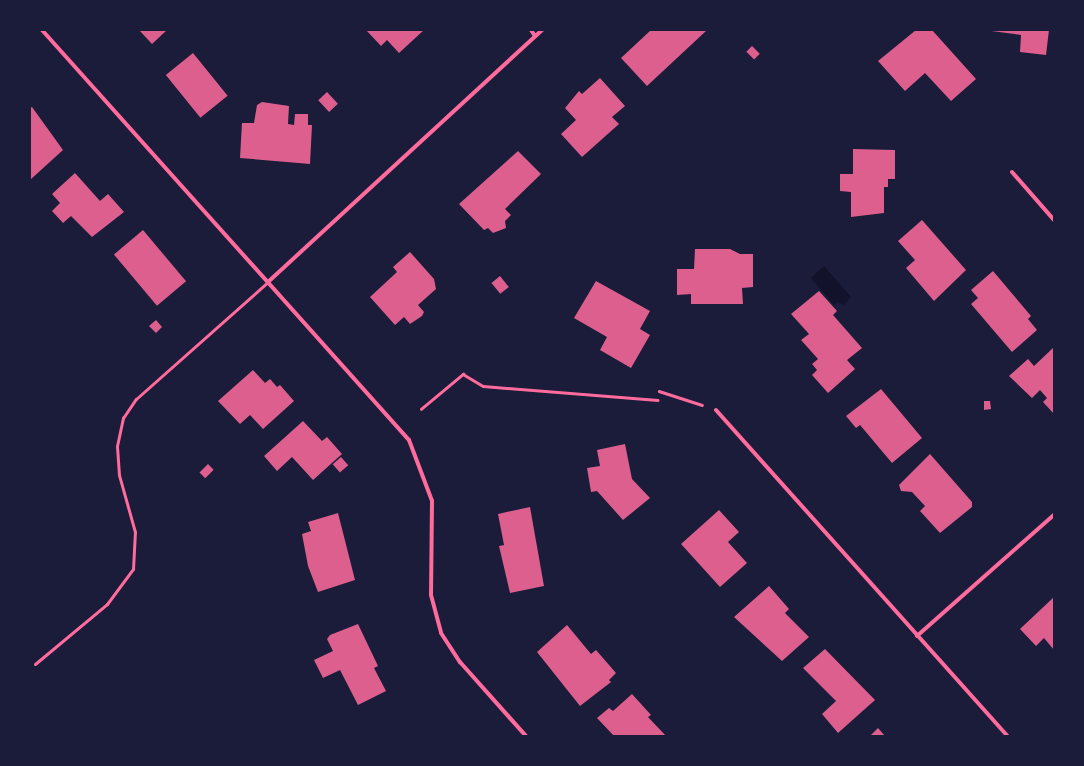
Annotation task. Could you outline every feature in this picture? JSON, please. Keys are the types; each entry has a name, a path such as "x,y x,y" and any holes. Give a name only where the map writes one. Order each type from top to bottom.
{"street":[{"path":"42,30 409,440 432,501 430,595 441,633 460,662 526,736"},
{"path":"531,30 535,36"},
{"path":"268,282 542,30"},
{"path":"1012,172 1054,220"},
{"path":"716,410 1007,736"},
{"path":"917,636 1054,515"}],"lane":[{"path":"36,664 107,604 133,569 135,532 119,475 117,446 123,418 136,399 268,282"}],"path":[{"path":"421,409 463,374 483,386 657,400"},
{"path":"659,391 716,410"}],"shaded area":[{"path":"824,266 851,297 844,305 837,302 834,305 811,278"}],"building":[{"path":"139,30 167,30 152,44"},
{"path":"366,30 424,30 399,53 387,40 381,46"},
{"path":"651,30 706,31 647,86 621,58"},
{"path":"916,30 932,30 976,79 951,101 925,73 905,91 878,61"},
{"path":"984,30 1049,30 1046,55 1020,52 1021,35"},
{"path":"752,46 760,54 754,59 746,52"},
{"path":"193,53 228,96 200,118 166,75"},
{"path":"600,78 625,106 612,117 619,124 582,157 561,134 576,120 565,108 579,91 582,94"},
{"path":"327,92 338,104 329,112 318,100"},
{"path":"262,102 289,106 288,124 294,125 295,114 308,114 308,125 312,125 310,164 240,158 242,123 254,123 257,105"},
{"path":"32,107 63,150 30,180 30,108"},
{"path":"853,149 895,150 895,179 888,179 888,187 884,187 884,213 851,217 851,192 840,191 840,174 853,174"},
{"path":"518,151 541,174 505,209 511,215 505,221 506,228 493,233 488,228 484,230 459,204"},
{"path":"75,173 100,201 108,194 124,212 92,237 71,216 63,223 52,211 60,203 52,194"},
{"path":"922,220 966,270 934,301 906,268 915,260 898,241"},
{"path":"143,230 186,281 157,306 114,254"},
{"path":"695,249 730,249 740,254 753,254 753,287 742,288 743,304 691,304 691,294 677,295 677,269 694,269"},
{"path":"410,252 434,279 436,289 418,305 424,312 422,316 410,324 404,317 395,325 370,297 397,272 393,267"},
{"path":"993,271 1031,316 1028,319 1037,330 1012,352 971,304 978,298 971,290"},
{"path":"500,276 509,287 500,294 491,283"},
{"path":"596,281 650,311 640,329 650,335 631,368 600,350 607,337 574,318"},
{"path":"819,291 837,311 833,315 862,348 847,360 855,369 828,393 812,375 817,370 812,364 818,359 801,340 809,334 791,314"},
{"path":"156,320 162,327 156,333 149,326"},
{"path":"1054,347 1054,414 1043,402 1047,398 1040,390 1032,398 1009,376 1028,359 1034,366"},
{"path":"253,370 265,383 270,379 277,387 280,385 294,401 263,429 250,415 240,424 218,401"},
{"path":"881,389 922,438 892,463 860,425 856,428 846,416"},
{"path":"984,401 990,401 991,409 984,410"},
{"path":"303,421 322,441 327,437 342,454 313,480 292,457 277,471 264,456"},
{"path":"625,444 632,479 650,498 623,520 597,491 591,492 587,468 600,466 597,450"},
{"path":"930,454 972,502 972,507 940,533 920,511 925,506 912,492 901,491 899,485"},
{"path":"341,457 348,465 340,473 333,464"},
{"path":"208,464 214,470 205,478 200,472"},
{"path":"530,507 544,586 510,593 499,546 504,545 498,514"},
{"path":"719,510 739,532 728,542 747,563 720,587 681,544"},
{"path":"338,513 355,580 318,592 308,566 302,534 311,531 308,522"},
{"path":"769,586 789,609 785,613 809,637 782,661 734,617"},
{"path":"1054,597 1054,650 1044,638 1036,646 1020,629"},
{"path":"358,624 378,666 374,668 386,691 358,705 340,670 323,678 314,660 333,651 327,639 330,635"},
{"path":"567,625 591,654 596,650 616,673 609,680 611,682 580,706 537,652"},
{"path":"825,649 875,700 838,733 822,714 836,701 803,668"},
{"path":"632,694 651,715 648,717 666,736 614,736 597,718 609,708 613,711"},
{"path":"878,728 885,736 870,736"}]}
